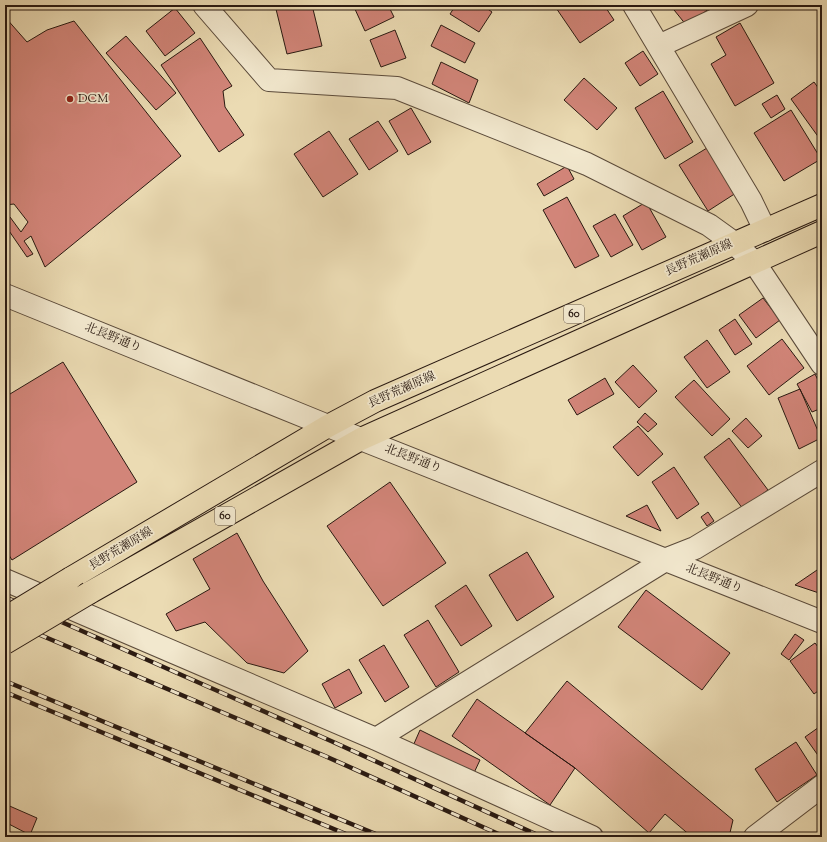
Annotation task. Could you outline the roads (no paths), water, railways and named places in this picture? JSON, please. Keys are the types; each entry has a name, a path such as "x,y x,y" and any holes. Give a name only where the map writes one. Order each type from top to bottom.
{"main road":[{"name":"長野荒瀬原線","path":"5,618 328,426 383,398 822,204"},
{"name":"長野荒瀬原線","path":"5,643 89,593 361,439 822,232"}],"street":[{"path":"204,5 269,80 397,88 587,164 709,225 734,243 754,262 822,364"},
{"path":"634,5 660,46 751,201 765,230"},
{"path":"660,46 746,7 747,5"},
{"name":"北長野通り","path":"5,294 328,426 667,559 822,622"},
{"path":"376,739 667,559 695,548 822,471"},
{"path":"5,580 376,739 592,837"},
{"path":"755,837 822,786"}],"railway":[{"path":"5,597 331,741 542,837"},
{"path":"5,620 325,756 505,837"},
{"path":"5,681 383,837"},
{"path":"5,692 353,837"}],"place":[{"name":"DCM","path":"70,99"}]}
